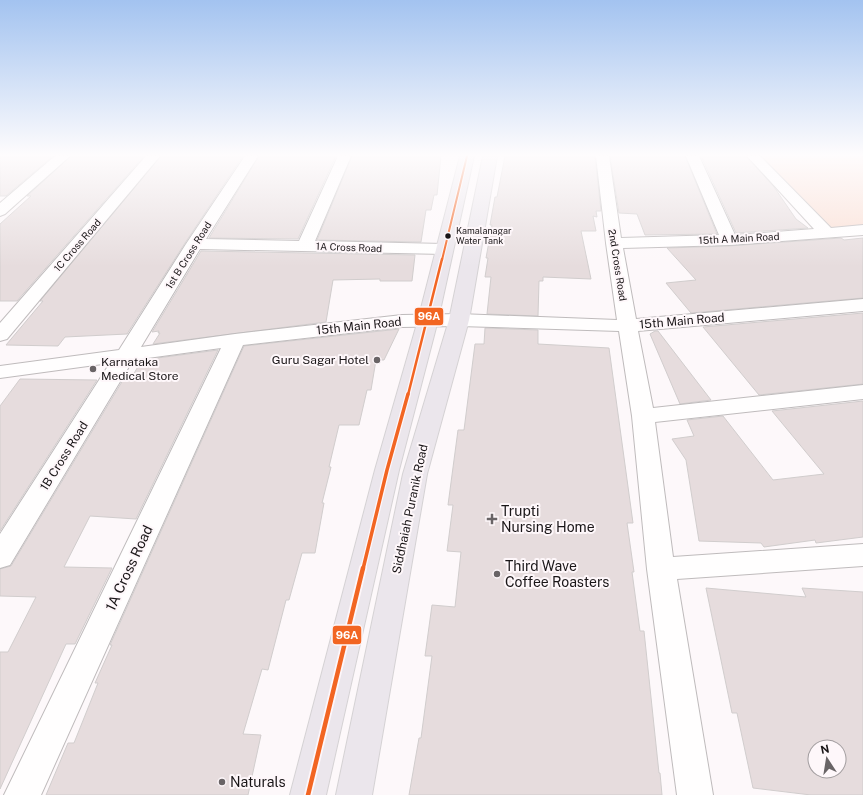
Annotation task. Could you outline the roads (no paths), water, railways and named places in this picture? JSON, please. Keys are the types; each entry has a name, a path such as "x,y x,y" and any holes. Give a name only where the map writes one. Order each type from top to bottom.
{"main road":[{"path":"308,795 387,470 428,320 458,193"},
{"name":"Siddhaiah Puranik Road","path":"354,795 415,474 459,320 483,193"}],"street":[{"path":"0,211 21,193"},
{"name":"1C Cross Road","path":"0,335 121,193"},
{"name":"1st B Cross Road","path":"127,354 227,193"},
{"name":"1A Cross Road","path":"329,193 305,246 444,249"},
{"name":"2nd Cross Road","path":"607,193 643,416 661,569 695,795"},
{"path":"708,193 729,240"},
{"path":"789,193 827,233"},
{"name":"15th A Main Road","path":"614,243 729,240 863,230"},
{"path":"194,244 305,246"},
{"name":"15th Main Road","path":"8,371 235,340 402,321 459,320 628,326 863,305"},
{"name":"1A Cross Road","path":"22,795 235,340"},
{"name":"1B Cross Road","path":"0,557 127,354"},
{"path":"0,390 8,371"},
{"path":"643,416 863,392"},
{"path":"661,569 863,555"}],"place":[{"name":"Kamalanagar Water Tank","path":"448,236"},
{"name":"Guru Sagar Hotel","path":"377,360"},
{"name":"Karnataka Medical Store","path":"93,369"},
{"name":"Trupti Nursing Home","path":"492,519"},
{"name":"Third Wave Coffee Roasters","path":"497,574"},
{"name":"Naturals","path":"222,782"}]}
